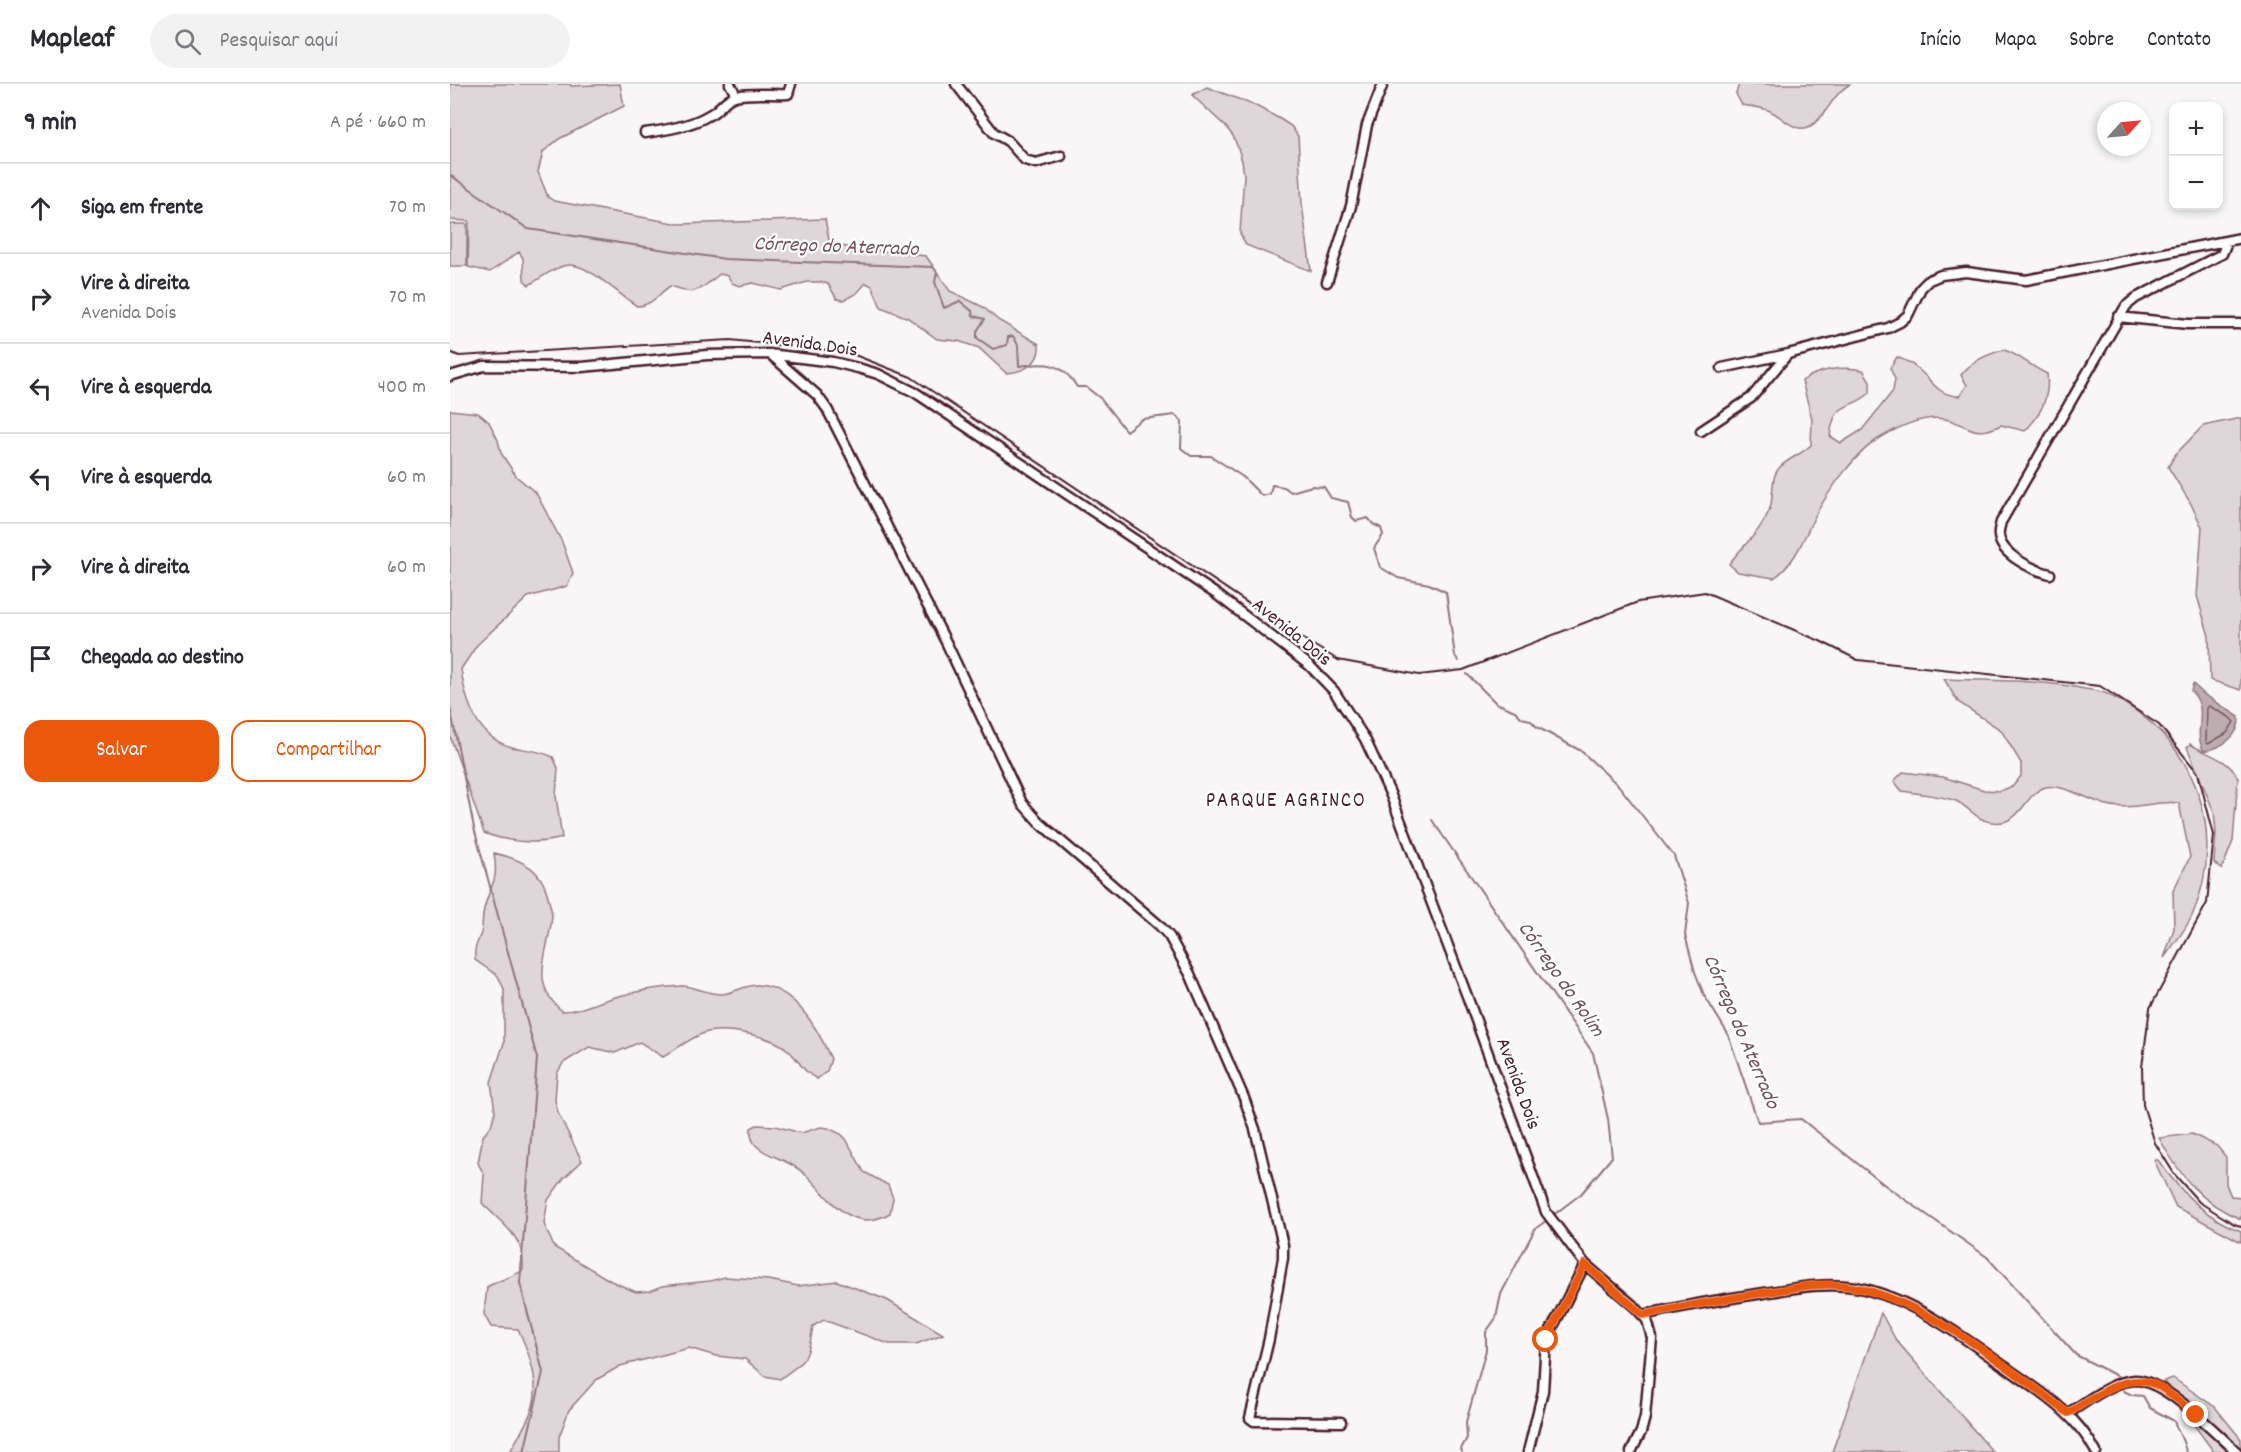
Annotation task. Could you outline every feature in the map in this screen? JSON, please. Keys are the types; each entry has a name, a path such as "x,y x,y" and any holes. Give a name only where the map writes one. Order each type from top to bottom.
{"street":[{"path":"730,84 736,95"},
{"path":"645,133 709,116 724,101 736,95 788,94 791,84"},
{"path":"956,84 994,133 1008,141 1025,160 1036,163 1061,156"},
{"path":"1327,282 1351,206 1367,125 1383,84"},
{"path":"1722,368 1788,354 1888,328 1908,315 1921,288 1929,280 1941,275 1966,272 2026,280 2241,238"},
{"path":"2050,574 2033,570 2015,558 2002,544 1998,532 2001,522 2126,306 2136,298 2222,254 2227,242"},
{"path":"2118,317 2188,324 2241,324"},
{"path":"770,354 817,395 827,409 947,644 1022,803 1040,823 1159,925 1178,950 1244,1098 1255,1130 1281,1232 1283,1245 1281,1269 1266,1351 1250,1418 1254,1421 1341,1422"},
{"name":"Avenida Dois","path":"450,376 484,366 582,368 707,355 770,354 832,362 878,374 916,393 1216,594 1309,665 1334,692 1365,739 1390,793 1467,996 1539,1198 1547,1214 1585,1264 1643,1315"},
{"path":"1701,431 1752,398 1788,354"},
{"path":"1528,1452 1543,1390 1546,1340 1585,1264"},
{"path":"1631,1452 1645,1417 1652,1338 1651,1330 1643,1315 1700,1303 1815,1285 1857,1287 1880,1294 1961,1336 2068,1413 2088,1436 2096,1452"},
{"path":"2068,1413 2117,1385 2134,1380 2155,1384 2196,1415 2237,1452"}],"shaded area":[{"path":"450,84 570,84 571,86 620,84 624,106 559,139 543,152 538,172 548,197 554,201 679,224 825,219 830,245 926,256 950,291 983,307 998,320 1039,344 1037,357 1030,366 1006,373 979,348 958,341 937,339 908,318 881,307 872,286 866,283 857,293 844,300 837,299 828,284 821,282 807,282 781,290 753,283 739,286 732,283 728,276 720,274 703,287 691,292 670,286 651,302 637,306 597,276 572,265 555,269 529,285 524,280 523,258 519,252 490,272 468,267 469,221 450,220"},
{"path":"1739,84 1850,84 1836,96 1819,119 1812,125 1799,128 1767,110 1742,105 1736,94"},
{"path":"1207,87 1256,106 1291,126 1298,136 1302,204 1311,271 1246,245 1240,233 1244,175 1238,148 1233,136 1225,126 1192,95"},
{"path":"450,224 467,224 467,266 450,266"},
{"path":"2004,350 2047,374 2046,398 2036,419 2025,431 2001,425 1977,431 1953,421 1937,418 1920,420 1903,426 1871,444 1853,462 1822,504 1799,549 1782,572 1774,578 1738,572 1729,564 1765,519 1771,506 1774,477 1780,467 1811,445 1812,419 1802,381 1823,371 1847,368 1863,370 1870,381 1870,393 1839,411 1835,416 1830,436 1841,443 1862,430 1893,391 1895,379 1890,368 1897,357 1916,367 1941,391 1960,396 1967,385 1961,375 1965,370 1980,359"},
{"path":"450,410 478,413 489,422 498,440 501,453 516,476 536,493 562,542 573,573 567,586 528,597 477,645 461,669 470,705 482,727 490,735 512,747 553,757 558,768 556,796 562,838 523,842 484,833 450,736"},
{"path":"2241,418 2241,690 2210,680 2209,636 2197,596 2202,527 2190,502 2168,467 2175,455 2203,426"},
{"path":"1944,679 2033,682 2099,691 2137,711 2162,733 2182,759 2196,787 2204,818 2207,850 2203,883 2192,916 2164,958 2174,929 2173,891 2190,857 2179,803 2116,807 2052,786 2038,790 2010,819 1991,822 1981,819 1956,801 1902,791 1894,781 1903,772 1943,777 1984,790 2000,791 2013,786 2021,776 2021,763 2001,730 1958,702"},
{"path":"2190,744 2224,762 2238,778 2233,841 2222,869 2214,863 2216,832 2214,812 2187,747"},
{"path":"494,853 523,863 537,874 546,890 552,915 543,977 551,1000 562,1011 584,1008 626,994 666,987 687,986 722,994 753,985 770,987 793,1001 803,1011 831,1059 827,1071 817,1079 781,1045 750,1034 717,1031 696,1036 663,1057 640,1042 615,1053 589,1047 563,1063 557,1074 555,1100 558,1113 582,1161 563,1179 548,1200 544,1224 554,1247 611,1281 636,1292 725,1277 769,1280 798,1286 837,1281 887,1300 943,1334 916,1344 889,1344 824,1320 813,1326 810,1346 805,1358 780,1379 765,1376 745,1359 716,1356 689,1348 620,1366 596,1380 569,1410 559,1437 559,1452 510,1452 531,1412 535,1387 529,1356 518,1329 491,1327 484,1314 487,1287 523,1270 521,1249 517,1240 482,1203 484,1175 478,1163 483,1136 491,1126 495,1112 491,1082 504,1043 504,989 498,976 475,960 475,948 481,933 486,900 495,877"},
{"path":"757,1125 775,1126 801,1133 821,1127 841,1134 864,1172 888,1185 893,1198 890,1213 876,1219 866,1220 843,1211 808,1176 757,1146 752,1140 751,1128"},
{"path":"2192,1134 2217,1146 2226,1157 2226,1184 2231,1196 2241,1197 2241,1219 2214,1205 2192,1186 2159,1138"},
{"path":"2154,1160 2158,1160 2184,1192 2205,1211 2228,1226 2241,1231 2241,1242 2176,1207"},
{"path":"1881,1313 1896,1340 1993,1452 1832,1452"},
{"path":"2173,1378 2215,1407 2241,1439 2241,1452 2214,1452 2186,1414 2175,1405 2164,1381"}],"water":[{"path":"2193,684 2205,695 2239,717 2239,724 2229,740 2204,751 2199,736 2200,706 2191,691"}],"waterway":[{"name":"Córrego do Aterrado","path":"450,175 528,229 725,259 933,267 937,272 935,282 944,308 960,301 972,311 973,316 985,319 977,331 977,338 993,349 1007,345 1008,337 1013,336 1018,345 1019,366 1045,364 1059,368 1077,387 1086,387 1100,398 1126,431 1142,419 1175,415 1182,421 1181,448 1191,456 1211,456 1243,477 1262,496 1270,494 1272,485 1284,487 1291,492 1312,486 1324,487 1331,498 1348,502 1352,517 1356,521 1368,518 1381,528 1383,535 1374,548 1380,567 1398,578 1429,584 1446,592 1455,656 1459,661"},
{"name":"Córrego do Aterrado","path":"1467,674 1496,703 1515,711 1522,718 1530,720 1537,727 1581,751 1619,786 1674,856 1689,903 1685,935 1695,972 1704,995 1728,1034 1758,1122 1801,1119 1886,1186 1987,1257 2076,1355 2121,1380"},
{"path":"450,707 474,828 537,1058 520,1283 543,1372 524,1452"},
{"name":"Córrego do Rolim","path":"1432,820 1593,1053 1608,1119 1612,1157 1581,1194 1552,1216"},
{"name":"Córrego do Rolim","path":"1462,1452 1461,1449 1467,1438 1466,1422 1486,1350 1486,1332 1496,1318 1501,1294 1535,1229 1547,1220"},
{"name":"Córrego do Aterrado","path":"2122,1385 2124,1391 2132,1395 2143,1396 2150,1408 2174,1421 2186,1452"}],"railway":[{"path":"450,352 459,356 730,340 847,352 911,377 1282,626 1338,660 1419,675 1463,670 1638,602 1705,592 1820,641 1858,660 2100,686 2159,725 2198,773 2214,835 2207,903 2150,1008 2142,1067 2143,1105 2155,1143 2175,1175 2199,1202 2241,1226"}],"district":[{"name":"PARQUE AGRINCO","path":"1286,802"}],"route":[{"path":"1546,1340 1585,1264 1643,1315 1700,1303 1815,1285 1857,1287 1905,1305 1961,1336 2068,1413 2114,1386 2134,1380 2155,1384 2196,1415"}]}
